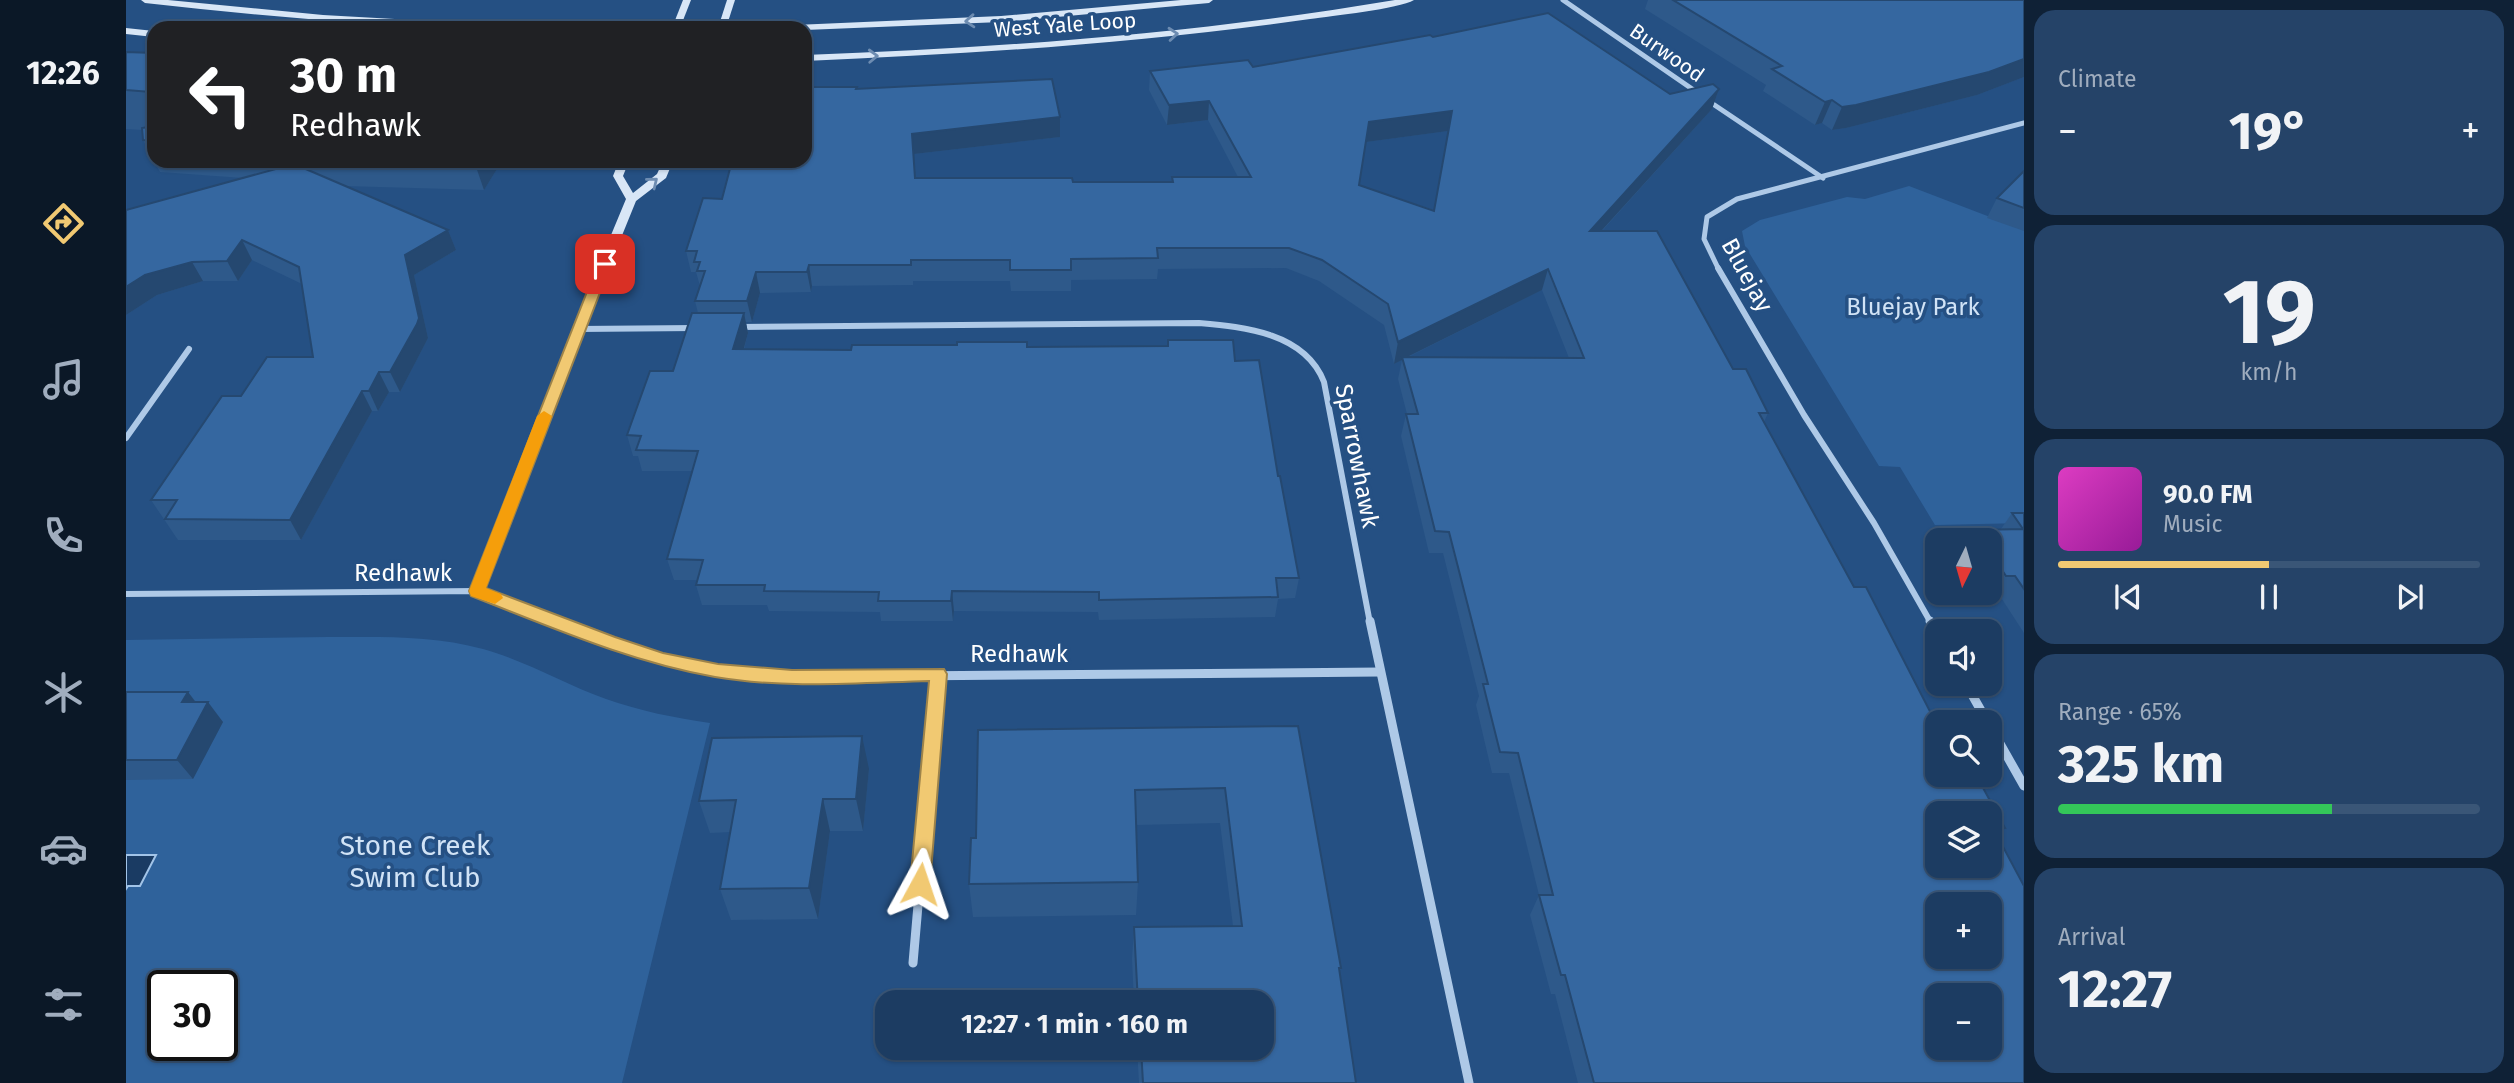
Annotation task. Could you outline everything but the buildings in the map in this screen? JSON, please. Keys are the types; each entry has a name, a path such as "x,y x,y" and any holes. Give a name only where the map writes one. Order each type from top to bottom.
{"main road":[{"path":"145,0 376,21"},
{"path":"679,21 687,0"},
{"path":"724,21 731,0"},
{"name":"West Yale Loop","path":"812,27 960,22 1209,0"},
{"name":"West Yale Loop","path":"812,58 906,54 1216,31 1410,0"},
{"path":"126,31 147,33"},
{"path":"621,168 618,176 631,199"},
{"path":"477,591 631,199 662,176 665,168"}],"street":[{"name":"Burwood","path":"1563,0 1824,178"},
{"name":"Bluejay","path":"1928,619 1874,523 1804,415 1704,239 1707,217 1737,199 2024,123"},
{"name":"Sparrowhawk","path":"730,327 1199,323 1248,328 1284,340 1313,362 1322,377 1380,672 1469,1083"},
{"path":"578,329 702,328"},
{"path":"126,438 189,349"},
{"name":"Redhawk","path":"126,594 477,591 663,660 718,671 792,677 1380,672"},
{"path":"913,963 938,674"},
{"path":"2002,747 2024,786"}],"green space":[{"name":"Bluejay Park","path":"1909,186 2024,230 2024,523 1935,525 1900,467 1879,466 1745,246 1742,231 1760,220 1847,197 1865,199"},
{"name":"Stone Creek Swim Club","path":"368,637 445,641 499,654 619,703 658,714 710,723 622,1083 126,1083 126,640"}],"shaded area":[{"path":"126,855 156,855 140,886 128,886 126,889"}],"slow traffic":[{"path":"495,598 477,591 544,416"}],"route":[{"path":"605,264 477,591 663,660 718,671 792,677 938,674 920,884"}]}
